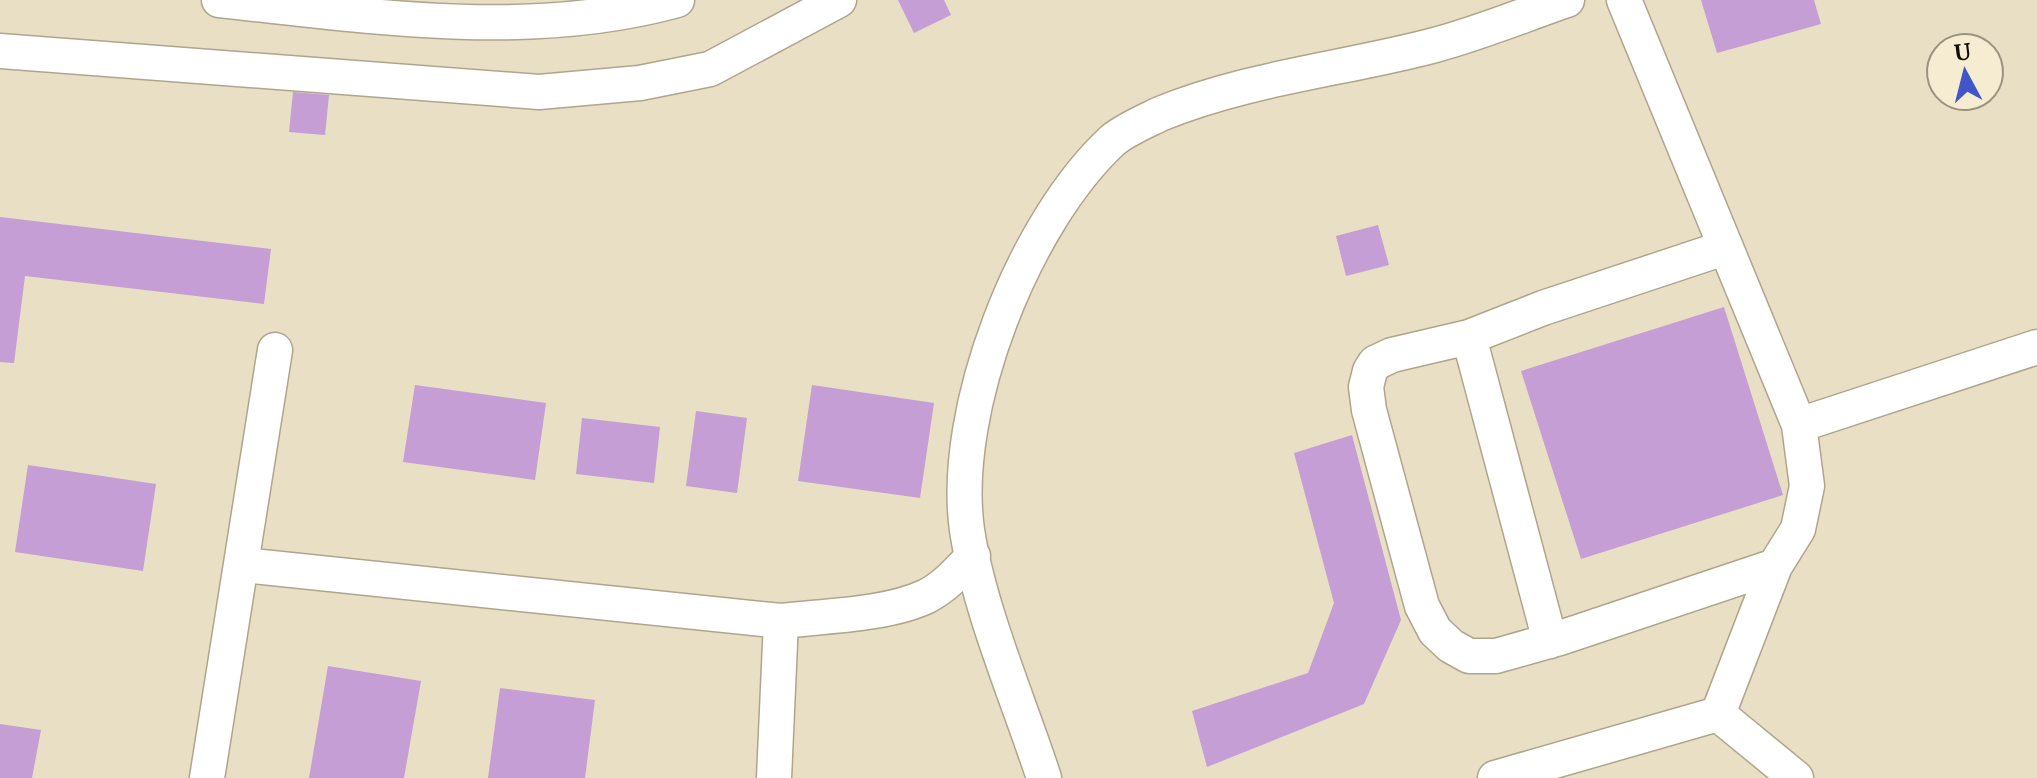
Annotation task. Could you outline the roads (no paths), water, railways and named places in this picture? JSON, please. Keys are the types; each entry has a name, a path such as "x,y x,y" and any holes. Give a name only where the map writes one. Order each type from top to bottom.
{"street":[{"path":"219,0 476,24 562,21 640,10 677,0"},
{"path":"0,51 539,92 640,83 710,69 839,0"},
{"path":"1044,778 973,556 967,531 964,485 969,435 991,348 1013,290 1040,235 1081,173 1115,138 1161,114 1230,92 1437,45 1567,0"},
{"path":"1624,0 1799,425 1807,486 1804,506 1795,536 1775,566 1718,714"},
{"path":"1724,248 1543,308 1469,337 1424,346 1375,363 1366,387 1369,410 1422,606 1435,631 1469,656 1496,656 1550,641 1775,566"},
{"path":"1469,337 1550,641"},
{"path":"1799,425 2037,347"},
{"path":"207,778 275,350"},
{"path":"243,565 781,621 865,612 925,597 951,580 973,556"},
{"path":"774,778 781,621"},
{"path":"1495,778 1718,714"},
{"path":"1718,714 1796,778"}]}
